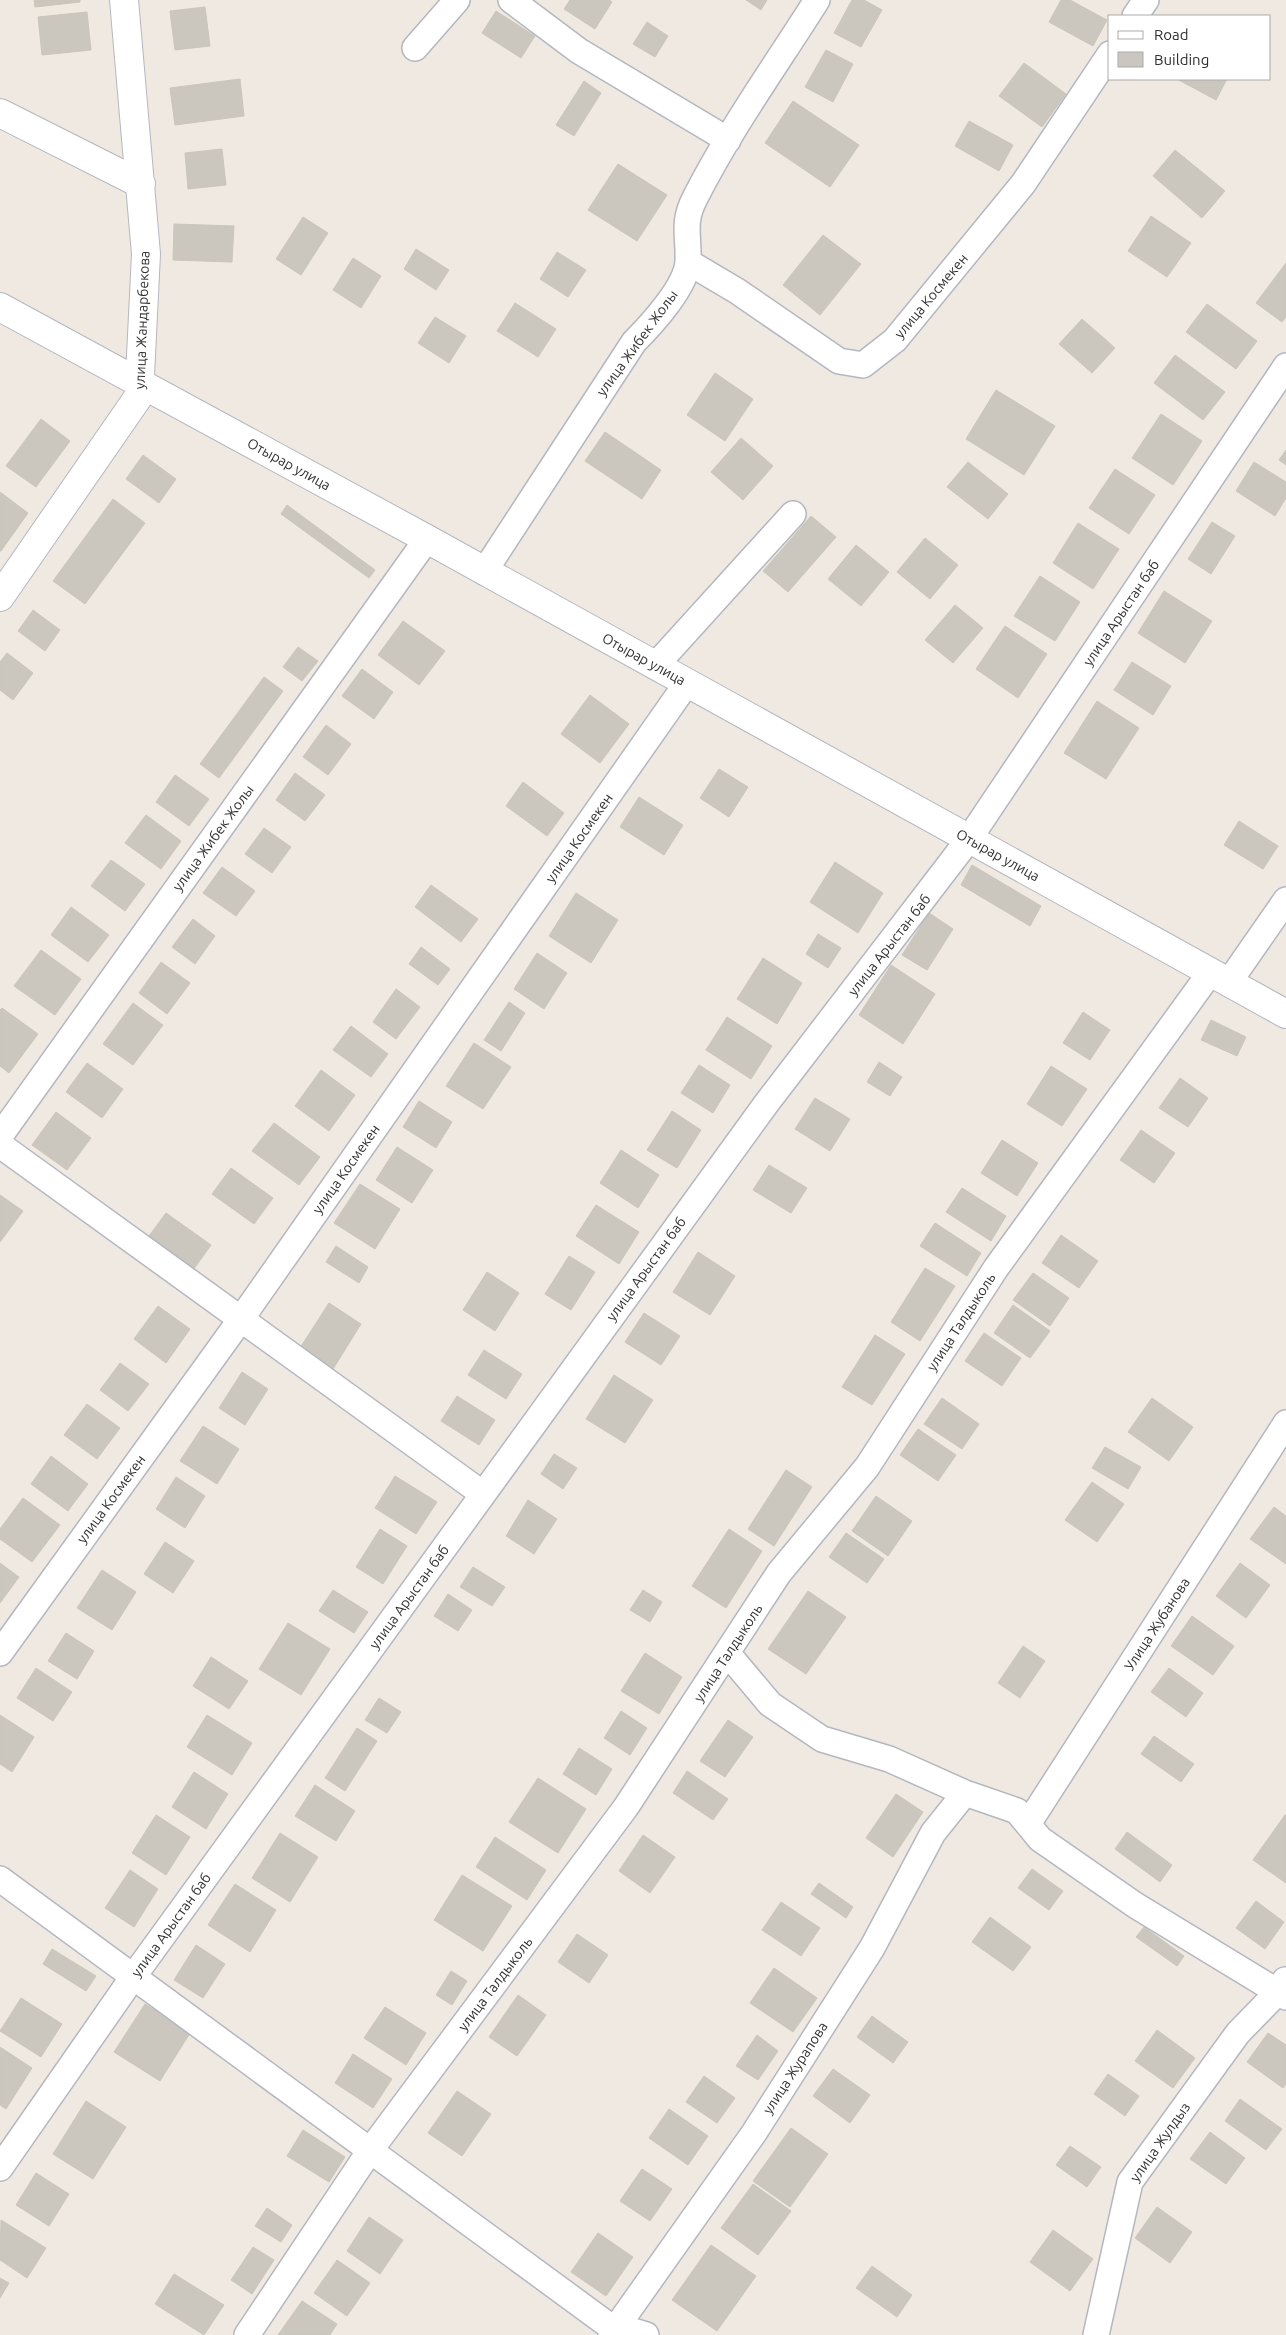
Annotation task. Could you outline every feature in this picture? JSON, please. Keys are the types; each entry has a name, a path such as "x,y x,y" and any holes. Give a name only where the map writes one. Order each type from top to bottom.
{"street":[{"name":"улица Жандарбекова","path":"0,597 139,396 146,254 124,0"},
{"path":"415,48 457,0"},
{"path":"511,0 579,51 728,140"},
{"name":"улица Жибек Жолы","path":"484,572 634,342 655,321 673,296 688,262 686,229 694,199 728,140 817,0"},
{"path":"1136,15 1146,0"},
{"name":"улица Космекен","path":"688,262 737,291 839,361 862,364 895,340 1023,184 1108,57"},
{"path":"0,113 140,184"},
{"name":"Отырар улица","path":"0,307 427,539 1286,1014"},
{"name":"улица Арыстан баб","path":"0,2168 133,1977 766,1104 969,839 1286,366"},
{"path":"656,666 793,514"},
{"name":"улица Жибек Жолы","path":"0,1136 427,539"},
{"name":"улица Космекен","path":"0,1653 241,1319 688,683"},
{"name":"улица Талдыколь","path":"247,2335 369,2152 626,1807 780,1573 867,1467 996,1268 1220,978 1286,900"},
{"path":"0,1145 483,1494"},
{"name":"Улица Жубанова","path":"1028,1824 1286,1423"},
{"path":"728,1654 770,1704 822,1739 890,1759 965,1793 1017,1811 1040,1839 1135,1905 1283,1989"},
{"name":"улица Журапова","path":"613,2332 754,2133 872,1948 933,1833 965,1793"},
{"path":"0,1879 613,2332 633,2331 646,2335"},
{"name":"улица Жулдыз","path":"1096,2335 1130,2182 1238,2033 1283,1989"}],"building":[{"path":"34,0 80,0 80,2 35,7"},
{"path":"570,0 609,0 612,2 595,29 564,9"},
{"path":"746,0 767,0 761,10"},
{"path":"852,0 864,0 882,10 861,47 834,33"},
{"path":"1061,0 1070,0 1107,20 1093,46 1049,22"},
{"path":"205,7 210,46 175,50 170,11"},
{"path":"496,11 535,36 521,58 482,33"},
{"path":"87,12 91,50 42,55 38,17"},
{"path":"647,22 668,36 655,57 633,44"},
{"path":"826,50 853,64 833,102 805,87"},
{"path":"1024,63 1066,94 1042,127 999,96"},
{"path":"240,79 244,116 175,125 170,88"},
{"path":"1179,80 1226,80 1216,100"},
{"path":"584,81 601,93 574,136 556,125"},
{"path":"793,101 859,145 830,187 765,143"},
{"path":"969,121 1013,145 999,171 955,146"},
{"path":"222,149 226,185 188,189 185,153"},
{"path":"1175,150 1225,191 1202,218 1153,176"},
{"path":"618,164 667,195 637,241 588,210"},
{"path":"1151,216 1191,243 1167,277 1128,251"},
{"path":"303,217 328,233 301,275 276,259"},
{"path":"174,224 234,226 232,262 173,260"},
{"path":"823,235 861,264 820,315 783,285"},
{"path":"416,249 449,270 436,290 404,269"},
{"path":"557,252 586,270 568,297 540,279"},
{"path":"353,258 381,276 361,308 333,290"},
{"path":"1286,263 1286,317 1282,322 1256,303"},
{"path":"515,303 556,329 538,357 497,331"},
{"path":"1207,304 1257,341 1236,369 1186,332"},
{"path":"435,317 466,336 449,363 418,343"},
{"path":"1082,319 1115,348 1092,373 1059,344"},
{"path":"1175,355 1225,392 1203,420 1154,383"},
{"path":"715,373 753,399 725,441 687,415"},
{"path":"996,390 1055,426 1024,475 966,439"},
{"path":"1161,414 1202,441 1173,485 1132,458"},
{"path":"41,419 70,441 36,487 6,466"},
{"path":"605,432 661,470 642,499 585,461"},
{"path":"741,438 773,466 743,500 711,472"},
{"path":"1286,450 1286,465 1279,460"},
{"path":"143,455 176,479 159,503 126,479"},
{"path":"968,462 1008,494 988,519 947,487"},
{"path":"1254,462 1286,482 1286,498 1275,516 1236,491"},
{"path":"1115,469 1155,495 1129,534 1089,508"},
{"path":"0,492 28,513 1,551 0,551"},
{"path":"113,499 145,523 85,604 53,581"},
{"path":"287,505 375,570 369,578 281,514"},
{"path":"811,516 836,537 788,592 763,571"},
{"path":"1212,522 1235,536 1211,574 1188,559"},
{"path":"1078,523 1119,549 1093,589 1053,563"},
{"path":"925,538 958,565 930,599 897,572"},
{"path":"856,545 889,572 861,606 828,579"},
{"path":"1040,576 1080,602 1055,641 1014,616"},
{"path":"1164,591 1212,621 1185,663 1138,633"},
{"path":"955,605 983,628 953,663 925,640"},
{"path":"33,610 60,630 45,651 18,631"},
{"path":"403,621 445,651 419,685 378,655"},
{"path":"1005,626 1047,654 1018,698 976,669"},
{"path":"298,647 318,661 302,681 283,667"},
{"path":"7,653 33,673 13,700 0,690 0,662"},
{"path":"1132,662 1171,686 1153,715 1114,690"},
{"path":"362,669 393,692 374,719 342,696"},
{"path":"264,677 283,691 219,778 200,764"},
{"path":"590,695 629,724 600,763 561,734"},
{"path":"1097,701 1139,728 1106,779 1064,753"},
{"path":"326,725 351,744 328,775 303,757"},
{"path":"719,769 748,787 729,817 700,798"},
{"path":"295,773 325,795 305,821 276,800"},
{"path":"175,775 209,799 189,826 156,802"},
{"path":"523,782 564,813 547,836 506,806"},
{"path":"639,797 683,825 664,855 620,827"},
{"path":"146,815 181,841 161,869 125,843"},
{"path":"1239,821 1278,846 1263,869 1224,845"},
{"path":"264,828 291,847 272,873 245,854"},
{"path":"111,860 145,884 125,911 91,886"},
{"path":"835,862 883,893 858,933 810,902"},
{"path":"972,865 1041,906 1030,926 961,885"},
{"path":"222,867 255,891 236,916 203,893"},
{"path":"431,885 478,919 461,942 415,907"},
{"path":"576,893 618,920 591,963 549,936"},
{"path":"71,907 109,935 88,962 51,935"},
{"path":"929,913 953,929 927,970 902,955"},
{"path":"193,919 215,936 195,964 172,947"},
{"path":"818,934 841,948 828,968 806,954"},
{"path":"421,947 450,969 438,985 409,964"},
{"path":"41,950 81,979 55,1015 14,986"},
{"path":"537,953 567,973 544,1009 514,989"},
{"path":"763,958 802,983 777,1024 737,999"},
{"path":"161,962 190,983 167,1014 139,993"},
{"path":"891,965 935,994 903,1044 859,1015"},
{"path":"396,989 420,1007 396,1039 373,1022"},
{"path":"509,1002 525,1013 501,1051 484,1040"},
{"path":"133,1003 163,1025 133,1065 103,1044"},
{"path":"2,1008 38,1034 9,1073 0,1066 0,1010"},
{"path":"1083,1012 1110,1030 1090,1060 1063,1043"},
{"path":"727,1017 772,1046 751,1079 706,1050"},
{"path":"1211,1020 1246,1037 1237,1056 1201,1040"},
{"path":"351,1026 388,1054 371,1077 333,1050"},
{"path":"474,1043 511,1067 483,1109 446,1086"},
{"path":"879,1062 902,1077 890,1096 867,1082"},
{"path":"87,1063 123,1089 102,1118 66,1092"},
{"path":"699,1065 730,1085 713,1113 681,1093"},
{"path":"1051,1066 1087,1089 1062,1126 1027,1104"},
{"path":"321,1070 355,1095 329,1131 295,1106"},
{"path":"1180,1078 1208,1098 1188,1127 1159,1108"},
{"path":"815,1098 850,1119 830,1151 795,1129"},
{"path":"419,1101 452,1122 436,1148 403,1127"},
{"path":"672,1111 701,1130 677,1168 647,1150"},
{"path":"56,1112 91,1138 67,1170 32,1145"},
{"path":"274,1123 320,1157 299,1185 252,1151"},
{"path":"1141,1130 1175,1153 1154,1183 1120,1160"},
{"path":"1002,1140 1038,1163 1017,1196 981,1173"},
{"path":"397,1147 433,1170 412,1203 376,1180"},
{"path":"621,1150 659,1175 638,1208 600,1183"},
{"path":"769,1165 807,1188 791,1213 753,1190"},
{"path":"231,1168 273,1198 254,1224 212,1194"},
{"path":"360,1184 400,1209 375,1249 334,1223"},
{"path":"962,1188 1006,1216 991,1241 946,1212"},
{"path":"0,1195 23,1211 0,1242"},
{"path":"596,1205 639,1232 619,1264 576,1236"},
{"path":"166,1213 211,1245 191,1273 146,1240"},
{"path":"935,1223 981,1253 967,1276 920,1246"},
{"path":"1061,1235 1098,1261 1079,1288 1042,1263"},
{"path":"336,1246 368,1267 359,1283 326,1262"},
{"path":"698,1252 735,1276 710,1315 673,1292"},
{"path":"569,1256 595,1272 571,1310 545,1294"},
{"path":"925,1268 955,1286 920,1341 891,1322"},
{"path":"487,1272 519,1293 495,1331 463,1310"},
{"path":"1033,1273 1069,1298 1050,1326 1013,1300"},
{"path":"329,1303 361,1324 333,1369 300,1348"},
{"path":"1013,1305 1050,1331 1030,1358 994,1333"},
{"path":"158,1306 190,1329 166,1363 134,1339"},
{"path":"644,1313 680,1336 661,1365 625,1342"},
{"path":"984,1333 1021,1358 1002,1386 965,1361"},
{"path":"875,1335 905,1354 872,1405 842,1387"},
{"path":"484,1350 522,1374 506,1399 468,1375"},
{"path":"120,1363 149,1384 128,1411 100,1390"},
{"path":"242,1372 268,1389 245,1425 219,1408"},
{"path":"614,1375 653,1400 625,1443 586,1419"},
{"path":"457,1396 495,1420 479,1445 441,1421"},
{"path":"942,1398 979,1424 962,1449 924,1424"},
{"path":"1152,1398 1193,1427 1169,1461 1128,1432"},
{"path":"87,1404 120,1428 97,1459 64,1435"},
{"path":"203,1426 239,1449 217,1484 180,1461"},
{"path":"918,1429 956,1455 938,1481 900,1455"},
{"path":"1105,1447 1141,1467 1128,1489 1092,1468"},
{"path":"554,1454 577,1468 563,1489 541,1474"},
{"path":"51,1456 88,1484 68,1511 31,1484"},
{"path":"786,1470 812,1487 774,1546 748,1529"},
{"path":"395,1476 437,1502 416,1534 375,1508"},
{"path":"176,1477 205,1496 185,1528 156,1509"},
{"path":"1092,1482 1124,1504 1097,1542 1065,1520"},
{"path":"876,1496 912,1521 888,1556 852,1531"},
{"path":"23,1498 60,1525 32,1562 0,1539 0,1529"},
{"path":"528,1500 557,1519 534,1554 506,1536"},
{"path":"1274,1507 1286,1516 1286,1564 1250,1539"},
{"path":"380,1529 407,1546 383,1584 356,1567"},
{"path":"729,1529 762,1551 726,1608 692,1586"},
{"path":"846,1533 884,1559 867,1583 829,1557"},
{"path":"165,1542 194,1561 173,1593 144,1574"},
{"path":"0,1563 19,1577 0,1603"},
{"path":"1240,1563 1270,1585 1246,1618 1216,1596"},
{"path":"473,1567 505,1587 492,1606 460,1587"},
{"path":"102,1570 136,1592 112,1630 77,1608"},
{"path":"333,1590 368,1612 354,1633 319,1611"},
{"path":"643,1590 662,1602 650,1622 630,1610"},
{"path":"808,1591 846,1617 806,1674 768,1649"},
{"path":"448,1594 472,1610 458,1631 434,1616"},
{"path":"1192,1616 1234,1646 1213,1675 1171,1646"},
{"path":"288,1623 330,1649 301,1695 259,1669"},
{"path":"66,1633 94,1651 77,1679 48,1661"},
{"path":"1023,1646 1045,1661 1020,1698 998,1683"},
{"path":"645,1653 682,1677 659,1714 621,1691"},
{"path":"211,1657 248,1681 229,1709 193,1686"},
{"path":"36,1668 72,1692 53,1721 17,1698"},
{"path":"1169,1668 1203,1693 1186,1717 1151,1692"},
{"path":"379,1698 401,1712 387,1733 365,1720"},
{"path":"621,1711 647,1728 630,1755 604,1738"},
{"path":"0,1715 34,1737 12,1772 0,1764"},
{"path":"207,1715 252,1743 232,1775 187,1747"},
{"path":"728,1720 753,1737 725,1777 700,1761"},
{"path":"357,1728 377,1741 345,1791 325,1778"},
{"path":"1154,1736 1194,1764 1181,1782 1141,1754"},
{"path":"579,1748 612,1769 596,1795 563,1774"},
{"path":"687,1771 728,1799 713,1820 673,1793"},
{"path":"194,1772 228,1794 206,1829 172,1807"},
{"path":"538,1778 586,1809 558,1853 509,1822"},
{"path":"315,1785 355,1811 336,1841 295,1816"},
{"path":"896,1794 923,1812 893,1857 866,1838"},
{"path":"156,1815 190,1837 166,1875 132,1853"},
{"path":"1286,1815 1286,1883 1253,1860"},
{"path":"1127,1832 1172,1865 1160,1882 1115,1849"},
{"path":"280,1833 318,1857 290,1902 252,1878"},
{"path":"643,1835 675,1857 650,1893 619,1871"},
{"path":"495,1837 546,1870 527,1900 476,1867"},
{"path":"1032,1869 1063,1891 1049,1910 1018,1888"},
{"path":"130,1870 158,1889 134,1927 105,1908"},
{"path":"462,1875 512,1906 483,1951 434,1920"},
{"path":"819,1883 853,1907 846,1918 811,1894"},
{"path":"235,1884 276,1910 250,1952 208,1925"},
{"path":"1256,1901 1284,1922 1265,1949 1236,1928"},
{"path":"781,1902 820,1928 801,1956 762,1930"},
{"path":"990,1917 1031,1947 1013,1971 972,1942"},
{"path":"1144,1927 1184,1956 1177,1966 1136,1937"},
{"path":"577,1934 608,1955 589,1983 558,1962"},
{"path":"196,1945 225,1964 203,1998 174,1980"},
{"path":"52,1949 96,1976 86,1991 43,1964"},
{"path":"774,1968 817,1998 793,2032 750,2003"},
{"path":"451,1971 467,1981 452,2005 436,1995"},
{"path":"518,1995 546,2015 517,2056 489,2037"},
{"path":"21,1998 62,2024 41,2057 0,2031"},
{"path":"145,2004 190,2033 160,2081 114,2052"},
{"path":"385,2007 426,2033 406,2065 364,2038"},
{"path":"872,2016 908,2042 893,2063 857,2037"},
{"path":"1157,2030 1195,2058 1173,2088 1135,2061"},
{"path":"1268,2033 1286,2045 1286,2084 1283,2088 1247,2062"},
{"path":"757,2035 778,2051 758,2080 736,2066"},
{"path":"0,2047 32,2068 6,2109 0,2105"},
{"path":"353,2054 392,2079 373,2108 335,2083"},
{"path":"833,2069 870,2095 850,2123 813,2096"},
{"path":"1108,2074 1139,2096 1125,2116 1094,2094"},
{"path":"704,2076 735,2098 717,2123 686,2102"},
{"path":"457,2091 491,2114 462,2156 428,2133"},
{"path":"1240,2099 1282,2129 1266,2150 1225,2121"},
{"path":"86,2101 126,2127 93,2179 53,2154"},
{"path":"669,2109 708,2136 688,2165 649,2138"},
{"path":"791,2128 828,2154 790,2207 753,2181"},
{"path":"303,2130 345,2157 329,2182 287,2156"},
{"path":"1210,2132 1245,2158 1226,2184 1190,2159"},
{"path":"1070,2146 1101,2167 1087,2187 1056,2165"},
{"path":"642,2169 672,2189 650,2221 620,2201"},
{"path":"36,2173 69,2194 49,2226 16,2205"},
{"path":"753,2184 791,2211 758,2255 721,2228"},
{"path":"1157,2207 1192,2232 1170,2263 1135,2238"},
{"path":"267,2208 292,2225 281,2242 255,2226"},
{"path":"369,2217 403,2240 380,2274 347,2251"},
{"path":"1,2220 46,2248 27,2278 0,2260"},
{"path":"1053,2230 1093,2259 1070,2291 1030,2262"},
{"path":"598,2233 633,2257 606,2296 571,2272"},
{"path":"711,2245 756,2276 717,2331 672,2300"},
{"path":"253,2247 274,2260 252,2294 231,2280"},
{"path":"337,2260 370,2283 347,2316 314,2293"},
{"path":"872,2266 912,2295 897,2317 856,2288"},
{"path":"174,2274 224,2305 204,2335 155,2304"},
{"path":"0,2278 9,2283 0,2298"},
{"path":"302,2301 337,2324 330,2335 278,2335"}]}
